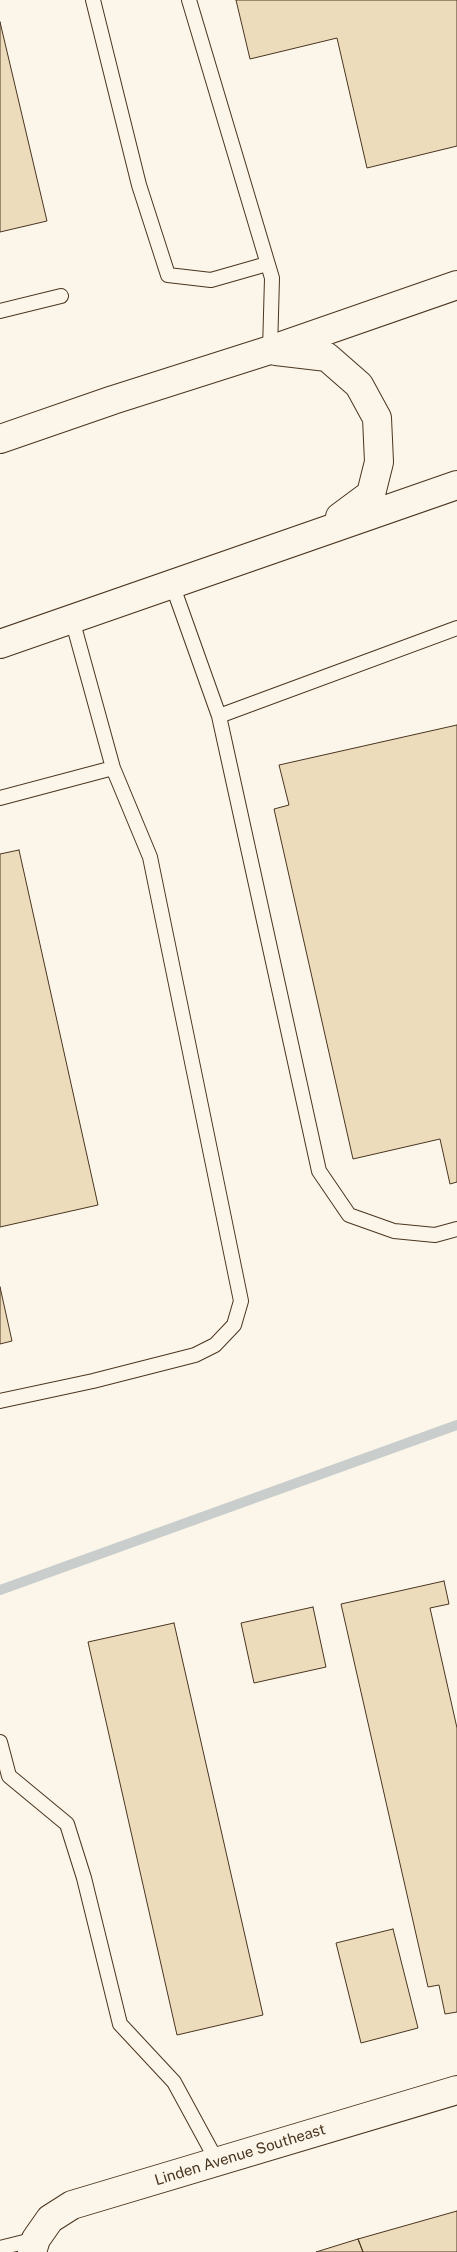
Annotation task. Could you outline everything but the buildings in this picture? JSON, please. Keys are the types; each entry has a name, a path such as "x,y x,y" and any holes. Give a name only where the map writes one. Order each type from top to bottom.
{"street":[{"path":"0,439 112,400 270,350 457,284"},
{"path":"270,350 327,357 358,385 377,418 379,462 370,494 321,532"},
{"path":"0,644 457,485"},
{"name":"Linden Avenue Southeast","path":"34,2246 50,2219 72,2205 218,2163 457,2090"}],"lane":[{"path":"94,0 139,185 168,274 211,280 267,264"},
{"path":"189,0 272,278 270,350"},
{"path":"0,310 61,296"},
{"path":"172,584 219,716 319,1170 350,1215 394,1231 435,1235 457,1229"},
{"path":"0,1401 93,1381 195,1355 214,1345 234,1325 240,1301 150,857 113,768 72,619"},
{"path":"219,716 457,628"},
{"path":"0,798 113,768"},
{"path":"0,1742 9,1776 67,1824 84,1878 120,2024 174,2082 218,2163"},
{"path":"0,2248 34,2246"}],"waterway":[{"path":"0,1590 457,1425"}]}
